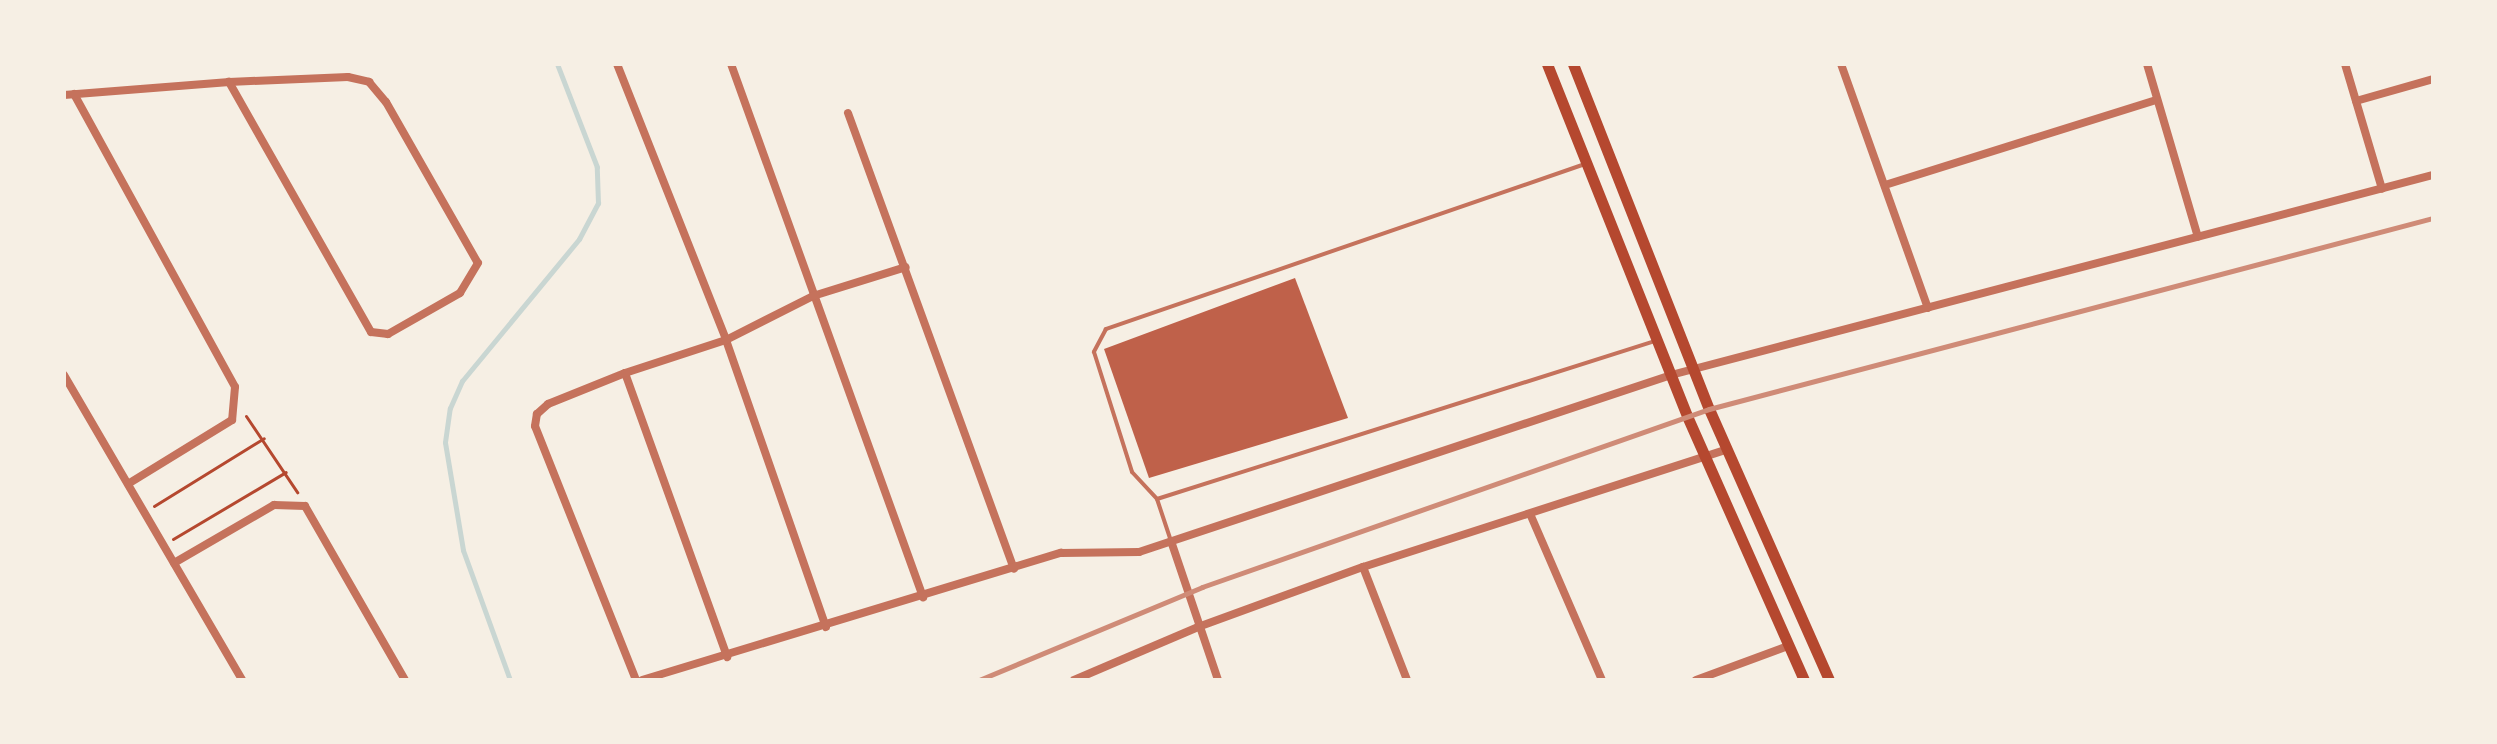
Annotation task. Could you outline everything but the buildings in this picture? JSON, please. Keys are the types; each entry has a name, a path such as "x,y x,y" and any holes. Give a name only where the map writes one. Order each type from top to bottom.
{"main road":[{"path":"1547,64 1704,457 1804,680"},
{"path":"1573,64 1726,450 1829,680"}],"street":[{"path":"617,64 726,340 826,627"},
{"path":"731,64 923,597"},
{"path":"1841,64 1928,308"},
{"path":"2147,64 2198,237"},
{"path":"2345,64 2382,189"},
{"path":"128,484 232,420 236,403 235,387 69,95 229,82 348,77 369,82 386,102 478,263 473,278 460,293 388,334 371,332 229,82"},
{"path":"2356,101 2433,79"},
{"path":"1885,185 2157,100"},
{"path":"848,113 1014,569"},
{"path":"906,267 813,296 726,340 625,373 548,404 537,414 535,426 639,680 727,657 1061,553 1139,552 1671,375 2433,175"},
{"path":"625,373 727,657"},
{"path":"64,375 242,680"},
{"path":"1074,680 1198,627 1363,567 1531,516 1726,450"},
{"path":"174,563 274,505 289,502 305,506 405,680"},
{"path":"1531,516 1602,680"},
{"path":"1171,541 1218,680"},
{"path":"1363,567 1407,680"},
{"path":"1696,680 1788,646"}],"lane":[{"path":"1171,541 1157,499 1132,472 1094,352 1106,329 1587,163"},
{"path":"1157,499 1657,340"}],"path":[{"path":"236,403 264,438 305,506"},
{"path":"144,513 264,438"},
{"path":"163,545 286,472"}],"waterway":[{"path":"510,680 463,550 445,442 450,408 462,381 579,239 598,203 597,167 557,64"}],"railway":[{"path":"979,680 1202,587 1709,409 2433,218"}]}
